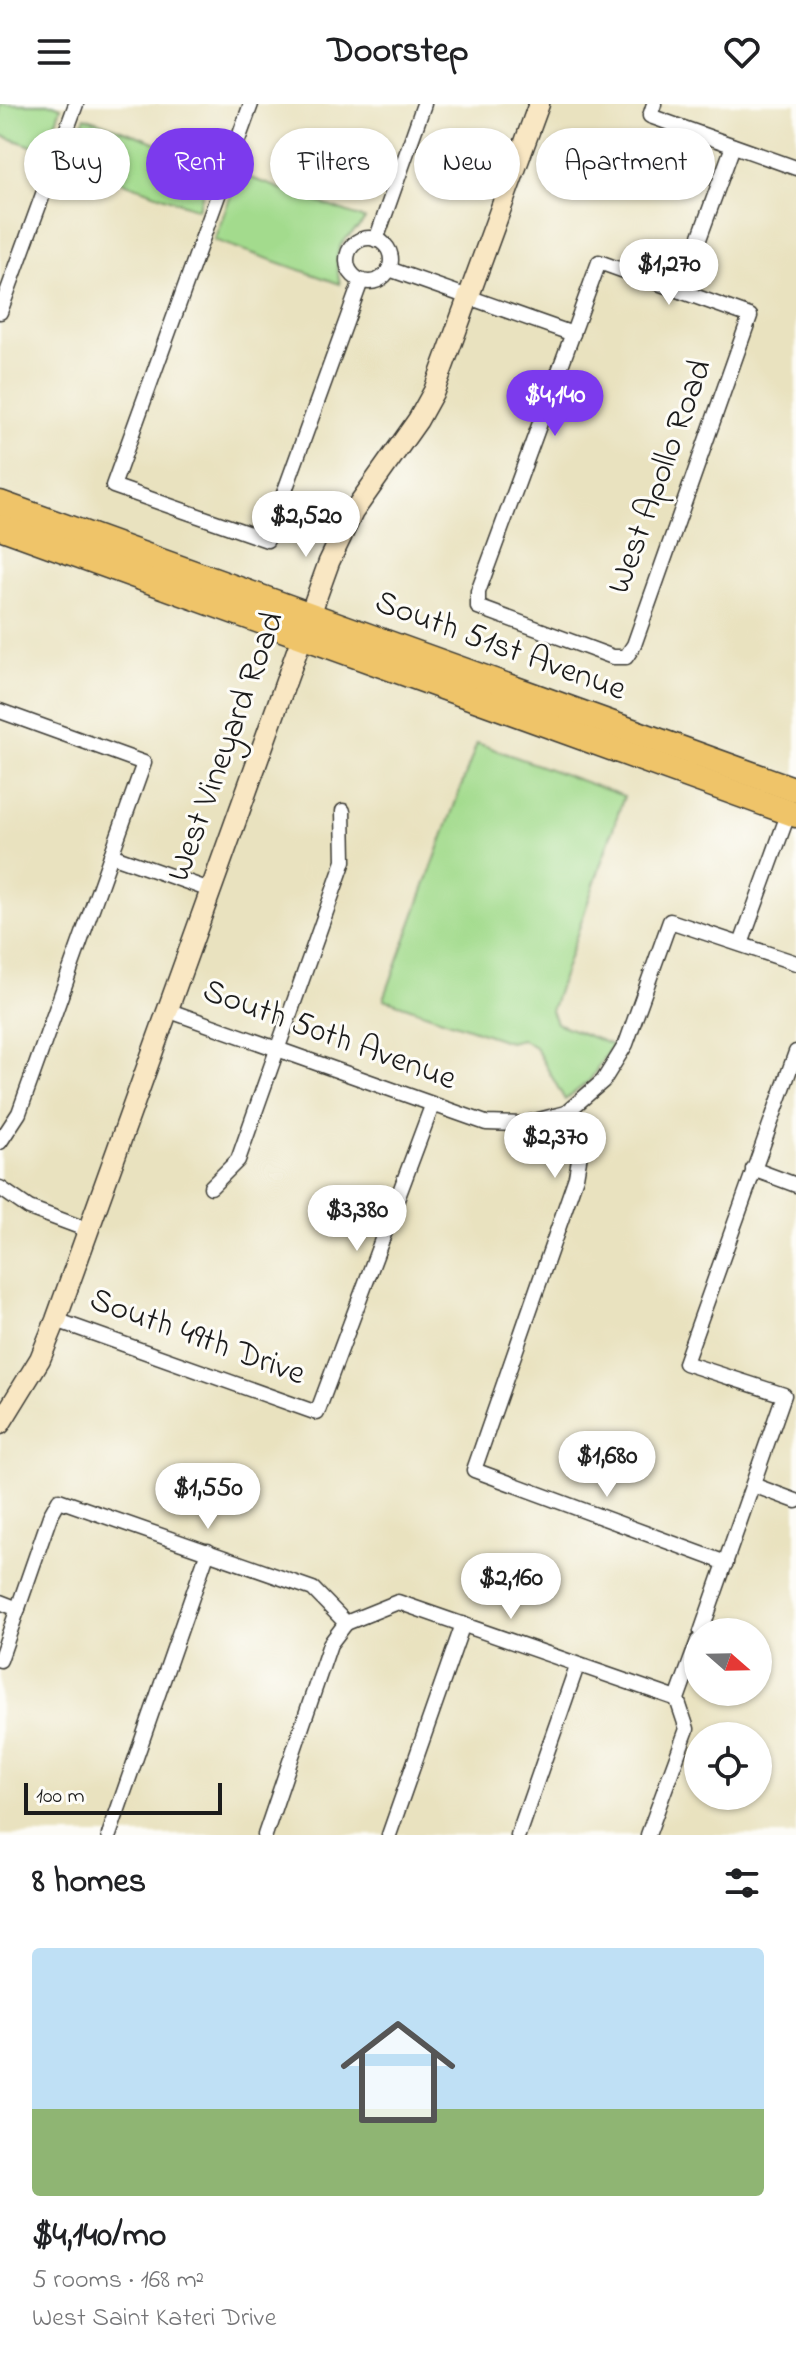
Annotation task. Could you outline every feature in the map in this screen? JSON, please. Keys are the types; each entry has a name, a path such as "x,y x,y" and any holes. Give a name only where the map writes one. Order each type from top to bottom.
{"main road":[{"name":"South 51st Avenue","path":"0,503 304,625 794,803"},
{"name":"South 51st Avenue","path":"0,527 304,625"}],"street":[{"path":"0,312 76,104"},
{"path":"251,104 113,486 267,540 361,281"},
{"path":"376,240 424,104"},
{"name":"West Vineyard Road","path":"0,1424 40,1359 56,1320 304,625 335,548 353,512 418,420 434,391 539,104"},
{"path":"652,110 733,146 796,168"},
{"path":"389,269 573,334 599,262 680,291 733,146"},
{"path":"369,238 376,240 387,248 389,269 374,282 361,281 349,271 347,256 357,242 369,238"},
{"name":"West Apollo Road","path":"573,334 478,592 478,607 613,657 626,657 634,645 750,316 680,291"},
{"path":"0,711 144,763 19,1113 0,1142"},
{"path":"741,944 794,803"},
{"path":"211,1187 238,1160 344,861 343,811"},
{"path":"111,855 210,890"},
{"path":"726,1563 474,1470 576,1177 582,1142 566,1113 603,1081 626,1044 670,921 796,963"},
{"name":"South 50th Avenue","path":"167,1010 486,1123 523,1124 566,1113"},
{"path":"706,1618 784,1395 685,1363 796,1052"},
{"name":"South 49th Drive","path":"56,1320 317,1413 432,1106"},
{"path":"753,1169 796,1185"},
{"path":"0,1188 29,1208 88,1230"},
{"path":"753,1485 796,1501"},
{"path":"0,1660 50,1516 59,1500 313,1589 346,1623"},
{"path":"109,1835 208,1551"},
{"path":"0,1602 18,1609"},
{"path":"265,1835 330,1644 346,1623 398,1602 677,1699"},
{"path":"389,1835 463,1624"},
{"path":"518,1835 577,1666"},
{"path":"648,1835 687,1729 677,1699 684,1680"}],"green space":[{"path":"0,104 53,104 61,107 54,128 24,128 24,143 0,135"},
{"path":"85,117 116,128 81,128"},
{"path":"130,133 146,139 146,190 130,184"},
{"path":"254,179 270,185 270,200 312,200 365,219 341,245 337,263 340,284 214,240 229,200 254,200"},
{"path":"173,200 201,200 198,209"},
{"path":"477,743 624,796 551,1011 556,1023 612,1045 590,1080 565,1100 535,1047 521,1039 509,1042 384,999"}]}
